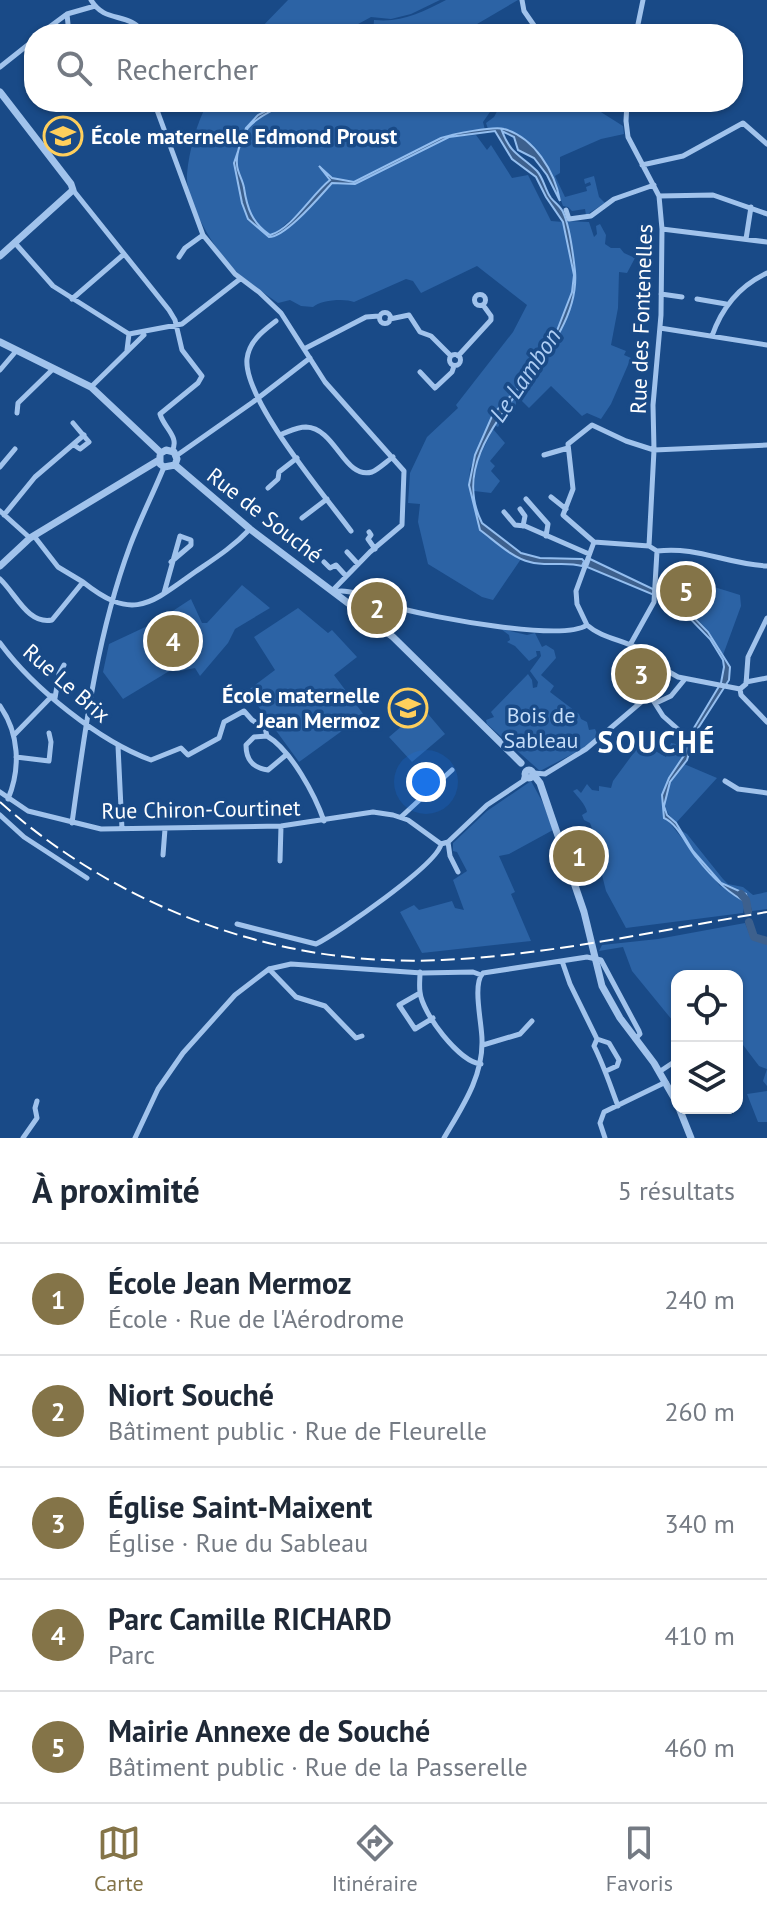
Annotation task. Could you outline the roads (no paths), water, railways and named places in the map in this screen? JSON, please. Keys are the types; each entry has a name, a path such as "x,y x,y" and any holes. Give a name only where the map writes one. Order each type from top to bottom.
{"street":[{"path":"522,0 524,11 533,24"},
{"path":"638,24 643,0"},
{"path":"54,24 67,14 93,3 108,16 133,20 136,24"},
{"path":"67,14 68,24"},
{"path":"0,67 24,48"},
{"path":"0,92 169,310 182,350 202,376 198,383 160,414 175,445 171,468 91,387 0,342"},
{"path":"158,112 203,235 216,254 240,279 277,309 325,382 404,471 402,525 358,564 334,591"},
{"name":"Rue des Fontenelles","path":"626,112 628,137 659,196 662,229 649,546"},
{"path":"642,165 683,156 743,123 767,144"},
{"path":"566,210 569,219 585,218 614,199 654,185"},
{"path":"0,256 73,190"},
{"path":"659,196 713,195 767,214"},
{"path":"746,239 751,207"},
{"path":"662,229 767,242"},
{"path":"179,257 185,248 203,235"},
{"path":"15,243 46,280 129,334 176,327 240,279"},
{"path":"72,299 124,254"},
{"path":"712,336 726,304 749,282 767,273"},
{"path":"661,294 682,297"},
{"path":"697,299 726,304"},
{"path":"420,372 435,388 454,366 450,363 455,356 491,320 483,305"},
{"path":"277,309 276,321 257,336 247,356 248,376 257,399 351,531"},
{"path":"304,349 366,317 387,313 390,319 409,315 420,332 431,336 455,356"},
{"path":"276,321 288,326"},
{"path":"660,328 767,345"},
{"path":"91,387 148,331"},
{"path":"127,350 129,334"},
{"path":"0,370 17,350"},
{"path":"0,566 32,537 161,460 175,457 310,358"},
{"path":"17,413 18,403 53,368"},
{"path":"73,423 89,442 80,449 74,445"},
{"path":"544,455 568,448 576,437 592,425 654,450 767,445"},
{"path":"281,434 304,427 316,428 325,434 351,467 362,472 372,472 393,457"},
{"path":"84,435 35,477 2,513 32,537 58,567 113,601 138,605 151,602 236,544 250,529"},
{"path":"568,448 573,489 563,515 594,542 649,546 657,551 694,549 711,557 767,566"},
{"path":"0,467 15,449"},
{"name":"Rue de Souché","path":"175,457 250,529 393,637 521,763 529,775"},
{"path":"268,488 278,479 279,472 297,458"},
{"path":"72,823 97,661 129,548 161,460"},
{"path":"551,497 566,509"},
{"path":"302,518 327,499"},
{"path":"526,499 548,524 546,536"},
{"path":"520,509 525,518 523,526"},
{"path":"504,512 515,525 588,556"},
{"path":"369,532 371,535 368,539 375,549"},
{"path":"164,594 171,562 180,536 191,540 191,545 171,562"},
{"path":"237,924 316,944 386,897 437,854 444,843 483,808 529,775 545,774 586,749 649,694 654,685 655,664 651,657 587,625 576,600 577,586 594,542"},
{"path":"630,645 655,597 657,551"},
{"path":"347,552 358,564"},
{"path":"324,562 330,568 336,565 346,576"},
{"path":"0,579 32,617 45,621 57,615 83,582"},
{"path":"334,591 346,590 429,615 514,628 574,631 587,625"},
{"path":"344,599 356,595"},
{"path":"655,664 685,679 744,688 748,657 767,618"},
{"name":"Rue Le Brix","path":"0,643 3,653 86,723 118,746 151,760 181,748 188,755 219,738 224,722 244,711 265,728 267,736"},
{"path":"15,734 54,698 64,665"},
{"path":"746,682 767,678"},
{"path":"656,703 671,696 685,679"},
{"path":"740,689 741,695 767,722"},
{"path":"649,694 670,723 681,732"},
{"path":"0,706 15,734 16,757 8,799"},
{"path":"16,757 49,761 49,733"},
{"path":"286,755 268,770 251,763 246,755 246,745 254,737 267,736 276,741 286,755 311,791 324,821"},
{"path":"118,746 122,829"},
{"path":"401,817 452,770"},
{"path":"529,775 544,797 570,867 608,997 671,1092"},
{"path":"725,781 738,789 767,793"},
{"name":"Rue Chiron-Courtinet","path":"0,792 28,811 92,828 281,826 365,812 401,817 444,843"},
{"path":"0,815 24,837 87,878"},
{"path":"280,861 281,826"},
{"path":"163,855 165,829"},
{"path":"444,843 458,872"},
{"path":"135,1138 164,1079 183,1053 235,995 269,969 291,964 473,972 481,975 594,954"},
{"path":"594,954 604,963 639,1031 635,1039"},
{"path":"562,961 573,993 597,1039 609,1043 619,1060 617,1066 606,1071"},
{"path":"269,969 296,997 325,1006 356,1038 362,1036"},
{"path":"420,972 420,993 451,1047 472,1063 481,1064"},
{"path":"444,1138 473,1086 481,1064 483,1045 477,984 481,975"},
{"path":"420,993 399,1005 415,1029 433,1018"},
{"path":"483,1045 520,1034 532,1021"},
{"path":"597,1039 594,1046 618,1106"},
{"path":"659,1072 671,1064"},
{"path":"605,1138 600,1119 604,1112 666,1082"},
{"path":"23,1138 37,1118 37,1101"},
{"path":"682,1114 691,1138"}],"waterway":[{"name":"Le Lambon","path":"741,894 748,911"},
{"name":"Le Lambon","path":"749,922 754,937 767,941"}],"railway":[{"path":"0,802 47,840 97,873 150,901 206,924 263,942 322,954 382,960 483,957 565,947 767,912"}],"place":[{"name":"École maternelle Edmond Proust","path":"63,136"},
{"name":"Mairie Annexe de Souché","path":"686,591"},
{"name":"Niort Souché","path":"377,608"},
{"name":"Parc Camille RICHARD","path":"173,641"},
{"name":"Église Saint-Maixent","path":"641,674"},
{"name":"École maternelle Jean Mermoz","path":"408,708"},
{"name":"École Jean Mermoz","path":"579,856"}],"district":[{"name":"SOUCHÉ","path":"657,741"}],"park label":[{"name":"Bois de Sableau","path":"541,728"}]}
